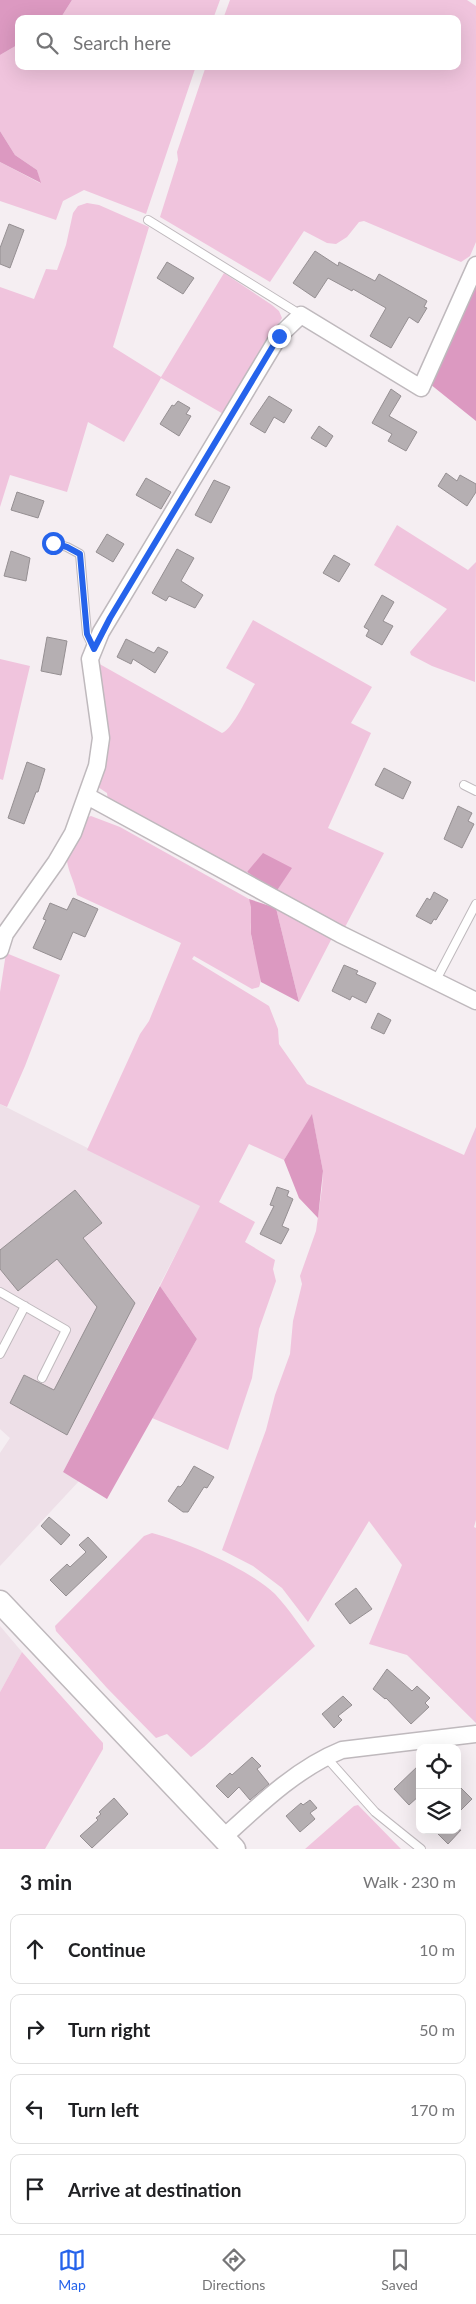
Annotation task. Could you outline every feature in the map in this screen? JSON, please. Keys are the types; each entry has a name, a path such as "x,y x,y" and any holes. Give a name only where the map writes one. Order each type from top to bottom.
{"main road":[{"path":"0,1602 229,1843"}],"street":[{"path":"0,950 5,934 56,862 73,833 97,766 101,738 90,659 94,649 110,618 279,336 301,315 421,388 476,265"},
{"path":"87,796 340,934 476,1001"},
{"path":"229,1843 298,1774 326,1756 342,1750 476,1734"}],"lane":[{"path":"148,220 301,315"},
{"path":"53,543 67,547 80,554 87,634 94,649"},
{"path":"464,785 476,791"},
{"path":"435,982 476,904"},
{"path":"0,1292 66,1330 42,1378"},
{"path":"0,1354 25,1306"},
{"path":"326,1756 375,1812 421,1849"}],"shaded area":[{"path":"0,0 72,0 63,15 15,15 15,46 0,55"},
{"path":"72,0 220,0 214,15 63,15"},
{"path":"230,0 467,0 476,6 476,242 470,256 461,262 364,221 359,222 347,237 336,244 327,243 304,231 270,282 160,217 178,160 177,152 205,70 461,70 461,15 224,15"},
{"path":"15,46 15,70 195,70 146,214 84,190 63,201 56,220 0,201 0,162 40,183 37,170 15,155 0,131 0,55"},
{"path":"0,131 15,155 37,170 41,183 0,162"},
{"path":"87,203 99,205 149,227 113,347 161,377 224,273 272,305 279,311 282,318 225,415 161,378 124,442 88,422 67,492 10,475 0,507 0,287 34,299 46,269 57,270 66,245 73,213 78,206"},
{"path":"476,279 476,421 430,384"},
{"path":"397,525 468,570 476,562 475,682 432,666 411,655 410,652 447,609 374,565"},
{"path":"253,620 372,687 351,723 371,733 328,828 384,853 344,929 276,892 291,868 256,864 247,872 241,873 108,801 107,793 98,787 96,662 222,733 231,725 255,684 226,668"},
{"path":"0,659 30,666 3,780 0,779"},
{"path":"91,816 120,827 249,899 252,911 252,938 261,974 259,987 252,989 194,956 192,959 269,1006 278,1029 279,1044 307,1084 464,1155 476,1127 476,1520 474,1527 476,1528 476,1723 407,1655 369,1644 402,1565 369,1521 308,1622 282,1588 253,1566 222,1550 266,1430 275,1395 290,1354 293,1321 302,1284 300,1276 316,1231 323,1171 312,1115 284,1160 249,1144 219,1202 255,1222 245,1242 275,1260 273,1269 276,1281 259,1329 252,1378 228,1450 152,1418 197,1339 160,1286 200,1206 87,1150 140,1034 149,1021 181,943 77,895 67,861 85,818"},
{"path":"263,853 292,868 276,892 247,872"},
{"path":"249,899 276,908 299,1002 261,982 251,934 251,907"},
{"path":"276,908 332,938 299,1002"},
{"path":"6,953 60,975 7,1107 0,1104 0,992"},
{"path":"0,1104 201,1205 63,1472 79,1481 0,1566 0,1453 10,1438 0,1429"},
{"path":"312,1114 323,1171 318,1218 299,1198 284,1160"},
{"path":"160,1286 197,1339 107,1499 63,1472"},
{"path":"152,1533 199,1550 250,1575 275,1594 315,1646 191,1757 167,1734 156,1738 107,1688 56,1631 55,1626 144,1536"},
{"path":"0,1626 22,1652 0,1692"},
{"path":"22,1652 103,1743 103,1749 45,1849 0,1849 0,1692"},
{"path":"358,1805 401,1849 305,1849 354,1806"}],"building":[{"path":"9,224 24,230 10,268 0,264 0,248"},
{"path":"315,251 338,266 339,262 375,281 379,274 427,301 424,307 427,308 418,323 409,317 391,348 370,336 386,308 353,289 352,291 328,278 315,298 293,283"},
{"path":"167,262 194,278 183,294 157,278"},
{"path":"391,389 401,396 389,416 417,432 406,451 388,441 392,434 372,423"},
{"path":"269,396 292,410 284,423 274,417 265,433 250,424"},
{"path":"178,401 190,408 186,414 191,416 179,436 160,424 172,405 174,406"},
{"path":"319,426 333,436 326,447 311,438"},
{"path":"446,473 457,481 460,475 476,484 476,492 467,506 438,486"},
{"path":"146,478 171,492 161,509 136,495"},
{"path":"214,480 230,487 211,523 195,515"},
{"path":"17,492 44,501 38,518 11,510"},
{"path":"107,534 124,544 113,562 96,552"},
{"path":"177,549 194,558 181,581 203,595 195,608 169,596 166,601 152,593"},
{"path":"11,551 30,558 26,581 4,576"},
{"path":"334,555 350,564 339,582 323,573"},
{"path":"382,595 394,602 383,621 393,626 382,645 366,636 369,630 364,627"},
{"path":"47,637 67,641 61,675 41,671"},
{"path":"126,639 154,653 158,647 168,652 155,673 133,659 131,664 117,657"},
{"path":"27,762 45,769 38,792 36,792 24,824 8,818"},
{"path":"384,768 411,782 403,799 375,785"},
{"path":"458,806 472,813 468,821 474,824 462,848 444,839"},
{"path":"434,892 448,900 436,920 434,919 431,924 416,916 427,898 430,900"},
{"path":"73,898 98,909 85,937 73,932 61,960 33,948 46,920 43,919 50,903 67,910"},
{"path":"344,965 358,971 356,974 376,983 366,1003 352,996 350,1000 332,991"},
{"path":"378,1013 391,1020 384,1034 371,1028"},
{"path":"277,1187 289,1191 287,1196 293,1199 282,1226 289,1229 281,1244 260,1234 274,1206 270,1205"},
{"path":"75,1190 102,1223 83,1238 135,1303 67,1435 10,1403 24,1375 54,1390 97,1307 57,1259 18,1291 0,1269 0,1250"},
{"path":"194,1466 214,1477 207,1488 204,1487 188,1512 183,1512 168,1501 178,1486 180,1487 183,1484"},
{"path":"49,1517 70,1535 61,1545 41,1526"},
{"path":"88,1537 107,1557 66,1596 50,1580 67,1564 70,1567 86,1552 79,1545"},
{"path":"356,1588 372,1609 350,1624 335,1604"},
{"path":"387,1669 412,1691 417,1686 430,1698 425,1703 429,1707 411,1724 386,1698 373,1689"},
{"path":"343,1696 352,1705 338,1716 342,1720 334,1728 322,1714"},
{"path":"252,1757 261,1766 257,1769 269,1784 250,1800 239,1787 228,1798 216,1786"},
{"path":"416,1768 416,1799 409,1805 394,1789"},
{"path":"461,1788 472,1799 461,1810"},
{"path":"114,1798 128,1814 92,1848 80,1836 98,1820 96,1818 101,1814 99,1812"},
{"path":"310,1800 317,1808 310,1813 315,1819 300,1832 286,1816 301,1803 303,1805"},
{"path":"438,1834 457,1834 448,1844"}],"route":[{"path":"53,543 67,547 80,554 87,634 94,649 110,618 252,378 279,336"}]}
